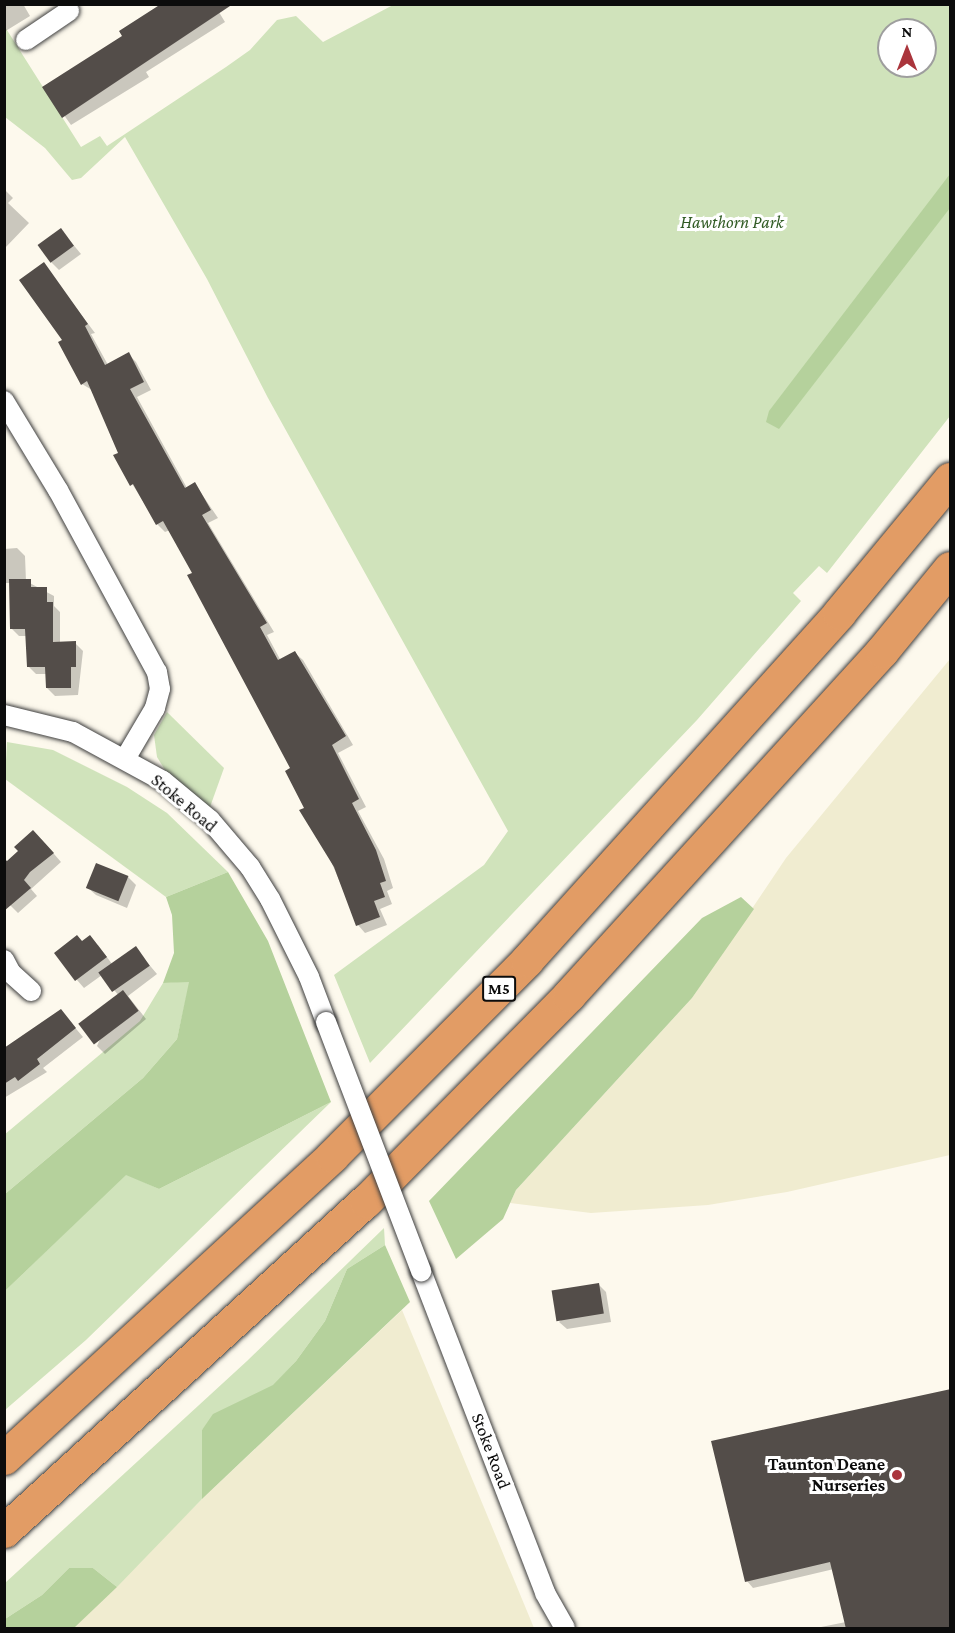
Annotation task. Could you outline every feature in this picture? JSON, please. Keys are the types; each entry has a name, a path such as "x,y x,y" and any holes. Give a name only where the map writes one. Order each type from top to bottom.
{"highway":[{"name":"M5","path":"4,1458 332,1156 527,960 839,613 951,479"},
{"path":"4,1532 366,1201 569,995 882,651 951,568"}],"street":[{"path":"26,40 71,7"},
{"path":"4,401 58,490 157,672 160,689 156,708 125,759"},
{"name":"Stoke Road","path":"4,715 73,732 163,781 210,820 250,867 292,941 326,1022 545,1593 565,1629"},
{"path":"7,970 31,991"}],"shaded area":[{"path":"950,659 950,1155 787,1192 708,1205 591,1213 510,1203 516,1190 692,998 786,858"},
{"path":"402,1310 534,1628 74,1628 202,1499"}],"green space":[{"name":"Hawthorn Park","path":"393,5 950,5 950,416 827,573 819,566 793,593 801,601 697,720 370,1063 334,975 484,865 508,831 268,398 207,279 125,137 81,178 72,180 45,148 5,117 5,27 81,147 100,136 107,146 250,50 277,20 296,16 323,42"},
{"path":"950,174 950,208 779,429 766,422 769,411"},
{"path":"167,712 224,768 210,807 165,770 157,757 154,735"},
{"path":"7,742 53,750 127,787 167,813 228,872 166,897 5,779"},
{"path":"228,872 268,941 331,1102 159,1189 126,1175 5,1291 5,1194 143,1078 177,1039 189,982 163,983 174,953 172,915 166,897"},
{"path":"741,897 754,909 692,998 516,1190 503,1219 456,1259 429,1201 702,918"},
{"path":"190,981 177,1039 143,1078 5,1194 4,1135 140,1021 163,983"},
{"path":"331,1102 86,1340 5,1410 5,1291 126,1174 159,1189"},
{"path":"384,1228 385,1245 347,1269 325,1321 296,1361 273,1386 246,1399 202,1430 202,1499 117,1587 93,1568 69,1568 42,1595 5,1619 5,1583 247,1361"},
{"path":"385,1245 410,1302 202,1499 202,1430 213,1414 273,1385 296,1361 325,1321 347,1269"},
{"path":"69,1568 93,1568 117,1587 74,1628 5,1628 5,1619 42,1595"}],"building":[{"path":"161,4 233,4 62,118 42,87 122,36 119,31"},
{"path":"61,228 74,246 50,263 38,245"},
{"path":"44,262 88,324 85,326 105,365 129,352 144,382 130,389 185,488 195,482 211,510 202,515 267,623 260,627 278,660 295,651 346,736 332,745 359,799 352,803 376,850 386,881 380,883 385,897 374,901 380,917 356,926 334,867 299,810 304,808 285,771 290,768 187,575 192,573 163,521 156,525 133,484 130,486 113,455 118,453 87,381 81,385 58,342 62,340 19,280"},
{"path":"9,579 31,579 31,587 47,587 47,602 53,602 53,642 76,641 76,667 71,667 71,688 46,688 45,667 27,667 25,629 10,629"},
{"path":"33,830 54,853 30,872 24,880 31,888 4,911 4,859 7,861 18,851 14,847"},
{"path":"96,863 128,876 118,901 86,888"},
{"path":"77,935 82,941 90,935 107,957 75,981 54,953"},
{"path":"136,946 150,966 112,992 98,972"},
{"path":"123,990 139,1011 94,1044 78,1024"},
{"path":"61,1009 76,1028 37,1059 40,1064 18,1081 15,1077 4,1084 4,1048"},
{"path":"599,1283 604,1314 556,1321 552,1291"},
{"path":"951,1389 951,1629 846,1629 830,1562 745,1582 711,1441"}],"place":[{"name":"Taunton Deane Nurseries","path":"897,1475"}]}
